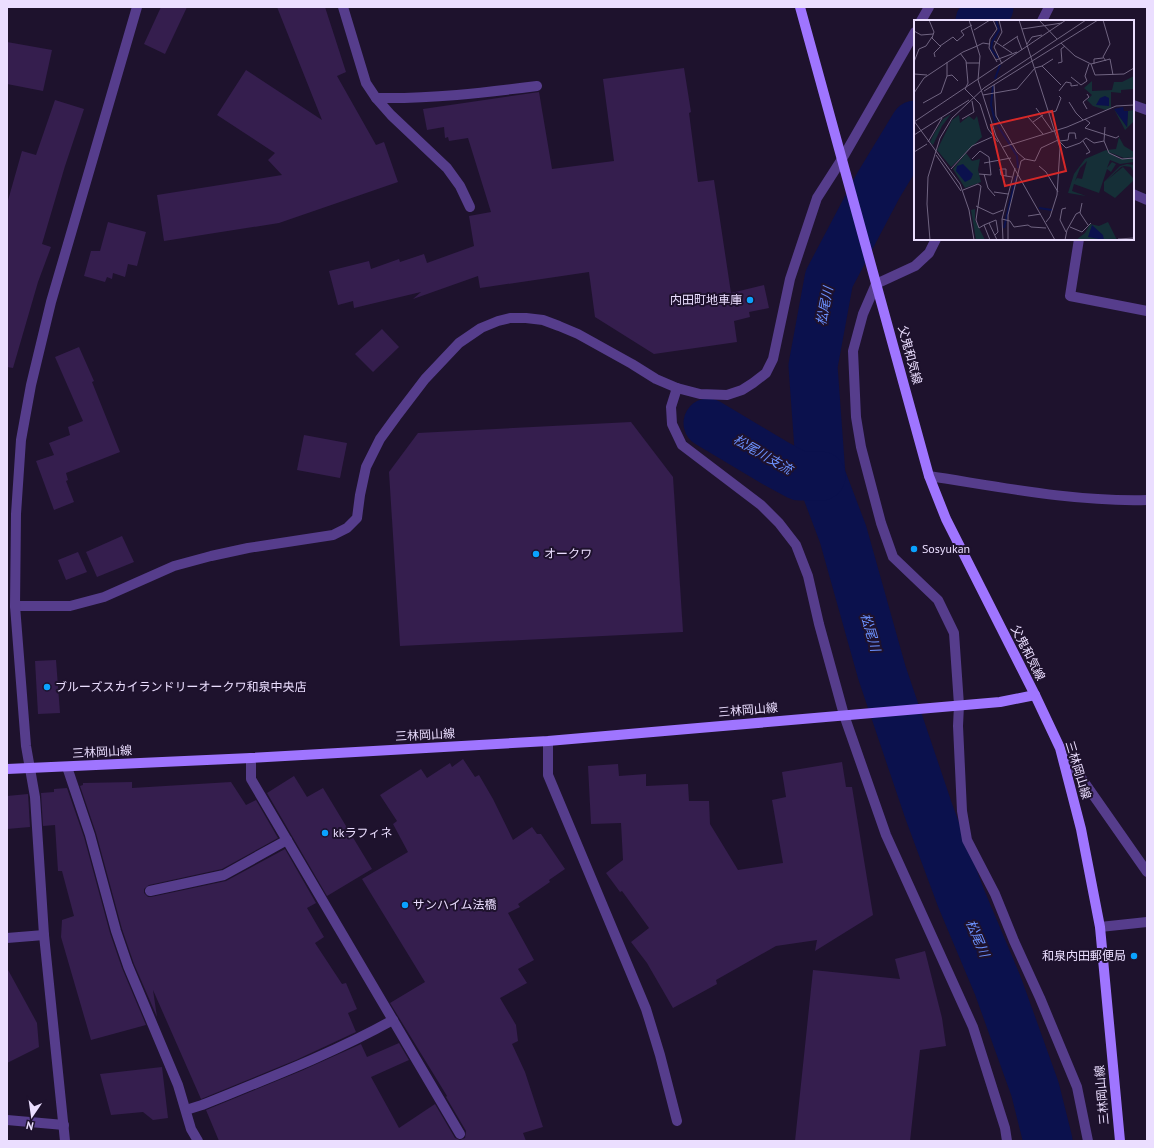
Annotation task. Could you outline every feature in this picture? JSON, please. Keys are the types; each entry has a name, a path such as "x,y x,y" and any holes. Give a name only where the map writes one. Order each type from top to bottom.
{"main road":[{"name":"父鬼和気線","path":"800,7 929,476 946,519 1035,695"},
{"name":"三林岡山線","path":"7,769 251,758 548,740 1000,702 1035,695 1060,748 1081,829 1100,927 1120,1141"}],"street":[{"path":"65,1141 44,935 35,797 26,746 16,606 11,584 21,440 31,385 51,302 137,7"},
{"path":"343,7 366,83 390,115 448,168 460,186 470,207"},
{"path":"922,20 929,7"},
{"path":"1042,20 1049,7"},
{"path":"16,606 70,606 104,597 174,566 248,548 333,535 347,528 357,518 366,467 380,439 396,416 425,379 459,343 481,328 498,321 510,318 543,320 584,338 656,379 677,388 700,394 727,395 742,390 753,383 766,373 773,359 790,279 817,198 842,159 914,34"},
{"path":"376,98 413,98 466,95 537,86"},
{"path":"1134,105 1147,110"},
{"path":"1134,194 1147,200"},
{"path":"936,240 929,253 915,266 876,284 863,314 853,351 856,417 881,523 893,556 938,600 954,633 954,706 958,726 962,811 967,840 995,894 1077,1087 1088,1141"},
{"path":"1079,240 1070,296 1147,311"},
{"path":"677,388 671,407 672,424 682,445 761,505 779,523 796,545 808,576 819,624 844,715 886,835 972,1027 1008,1141"},
{"path":"929,476 1059,495 1123,500 1147,500"},
{"path":"548,740 548,775 646,1009 660,1055 677,1121"},
{"path":"1060,748 1147,872"},
{"path":"251,758 251,779 460,1134"},
{"path":"67,767 90,835 116,931 128,966 176,1080 191,1129 198,1141"},
{"path":"150,890 224,875 287,840"},
{"path":"1100,927 1147,922"},
{"path":"7,938 44,935"},
{"path":"186,1110 202,1106 330,1052 361,1038 393,1020"},
{"path":"7,1120 64,1125"}],"building":[{"path":"161,7 187,7 165,54 144,44"},
{"path":"277,7 325,7 346,72 337,76 376,145 384,142 398,182 279,223 164,241 157,195 282,175 268,160 275,153 217,115 246,70 322,120"},
{"path":"7,42 52,50 43,91 7,84"},
{"path":"684,68 691,112 689,113 698,182 714,180 731,293 764,285 769,308 749,312 750,317 734,321 737,342 654,354 595,317 589,272 480,288 478,276 413,299 421,292 354,308 353,301 338,305 329,271 369,261 371,269 399,259 400,262 424,254 427,263 474,246 469,216 491,212 468,138 449,141 448,137 445,138 444,127 427,130 423,109 539,92 552,169 614,161 603,79"},
{"path":"55,100 84,109 65,166 42,244 51,247 38,282 13,368 7,367 7,204 22,151 36,155"},
{"path":"108,222 146,232 137,266 128,264 125,277 113,273 112,279 107,277 105,282 84,276 91,251 100,251"},
{"path":"382,329 399,347 373,372 355,354"},
{"path":"79,347 94,381 92,382 120,452 66,473 68,480 66,481 74,502 54,510 36,461 54,455 49,443 70,435 68,427 83,421 55,357"},
{"name":"オークワ","path":"631,422 673,477 683,632 400,646 389,472 418,433"},
{"path":"304,435 347,443 340,478 297,470"},
{"path":"122,536 134,562 97,577 86,552"},
{"path":"78,552 87,572 66,580 58,560"},
{"name":"ブルーズスカイランドリーオークワ和泉中央店","path":"56,660 60,713 38,714 35,661"},
{"path":"463,759 475,777 479,775 493,799 513,840 532,827 537,834 541,834 565,869 549,880 550,882 518,904 520,907 508,913 534,960 518,969 527,983 500,998 516,1025 518,1041 512,1044 525,1072 543,1127 523,1133 526,1141 219,1141 206,1110 301,1071 361,1044 367,1057 399,1043 409,1060 371,1077 399,1128 435,1104 455,1138 460,1140 465,1138 466,1131 446,1097 447,1096 390,1003 425,982 362,879 408,852 393,824 397,821 380,795 421,769 427,778 450,763 452,767"},
{"path":"842,762 846,787 852,787 873,915 815,951 817,940 776,946 716,980 717,984 673,1008 647,963 631,942 649,928 622,891 620,892 606,873 623,860 621,823 591,824 588,766 618,764 619,776 646,774 646,786 688,784 689,801 709,801 710,824 738,870 783,863 772,800 786,797 782,772"},
{"name":"kkラフィネ","path":"294,776 307,797 323,788 372,869 327,896 267,793"},
{"path":"132,782 132,788 231,782 246,805 256,800 278,838 222,869 149,885 144,889 144,893 148,897 151,897 226,881 285,849 316,903 307,908 324,937 315,943 342,984 346,983 357,1009 348,1013 356,1032 296,1060 201,1099 153,990 157,1017 134,964 122,929 96,833 80,786 83,785 83,783"},
{"path":"67,788 84,837 110,933 122,968 146,1025 91,1040 61,937 62,920 74,916 62,871 58,871 55,825 43,826 41,793 54,792 54,789"},
{"path":"28,794 30,827 7,829 7,796"},
{"path":"925,951 942,1018 946,1046 920,1050 910,1141 795,1141 813,970 900,979 895,959"},
{"path":"7,968 37,1023 39,1047 7,1063"},
{"path":"162,1067 168,1118 153,1120 143,1112 111,1115 100,1074"}],"waterway":[{"name":"松尾川","path":"981,20 989,7"},
{"name":"松尾川","path":"914,127 878,186 829,279 813,366 821,476 843,534 882,673 929,812 961,898 998,986 1035,1089 1048,1141"},
{"name":"松尾川支流","path":"708,423 799,476 821,476"}],"place":[{"name":"内田町地車庫","path":"750,300"},
{"name":"Sosyukan","path":"914,549"},
{"name":"オークワ","path":"536,554"},
{"name":"ブルーズスカイランドリーオークワ和泉中央店","path":"47,687"},
{"name":"kkラフィネ","path":"325,833"},
{"name":"サンハイム法橋","path":"405,905"},
{"name":"和泉内田郵便局","path":"1134,956"}]}
